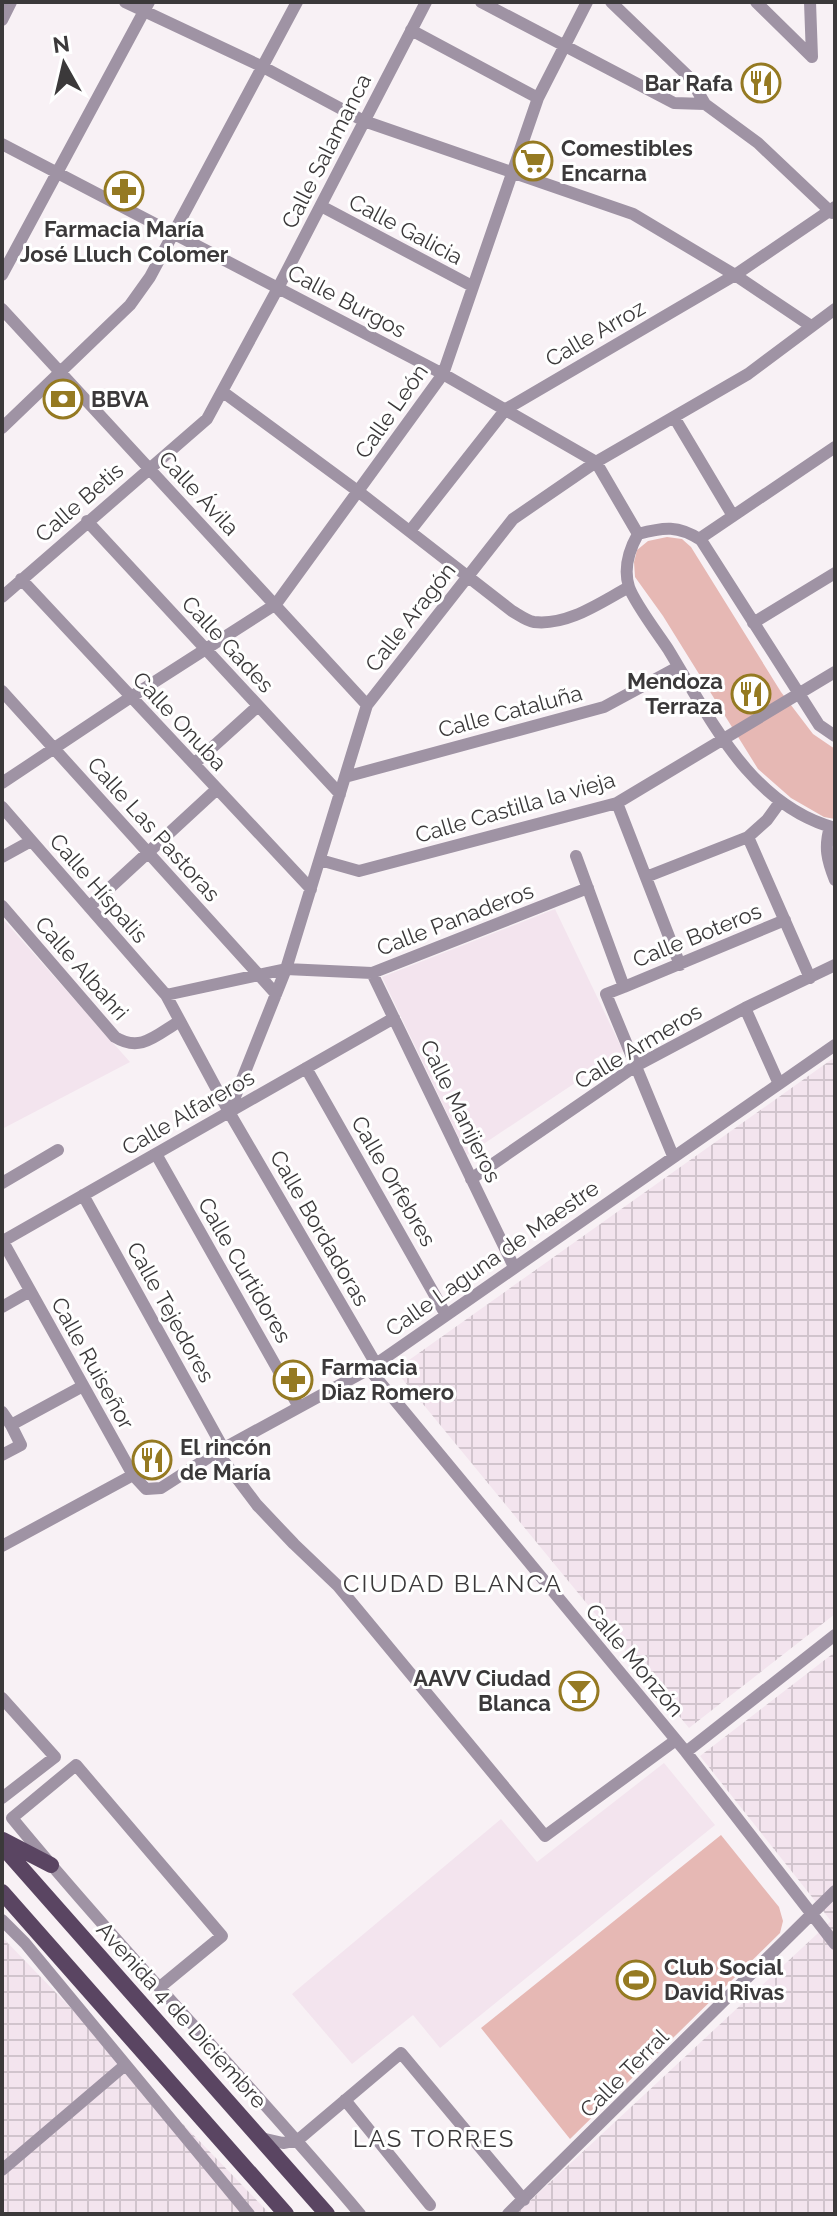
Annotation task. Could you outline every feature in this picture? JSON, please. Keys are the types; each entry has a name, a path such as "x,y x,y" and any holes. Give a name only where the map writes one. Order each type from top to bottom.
{"main road":[{"path":"2,1839 51,1865"},
{"name":"Avenida 4 de Diciembre","path":"2,1846 327,2214"},
{"path":"2,1892 286,2214"}],"street":[{"path":"2,20 11,2"},
{"path":"125,2 147,7 364,121 633,214 735,275 811,326"},
{"path":"2,428 130,305 150,277 297,2"},
{"name":"Calle Salamanca","path":"147,468 207,419 426,2"},
{"path":"481,2 674,103 705,104"},
{"name":"Calle León","path":"276,604 443,374 538,98 587,2"},
{"path":"611,2 690,78 705,104 758,143 833,211"},
{"path":"756,2 812,57 810,2"},
{"path":"2,275 147,7"},
{"path":"411,30 538,98"},
{"name":"Calle Burgos","path":"2,144 443,374 596,462 638,534"},
{"name":"Calle Galicia","path":"321,206 472,286"},
{"name":"Calle Arroz","path":"410,531 506,409 735,275 833,211"},
{"name":"Calle Ávila","path":"2,309 367,705"},
{"name":"Calle Aragón","path":"229,1112 286,969 367,705 513,519 596,462 748,374 835,309"},
{"path":"223,392 359,492 512,611 532,622 563,619 629,587"},
{"path":"674,417 733,516"},
{"path":"699,539 835,447"},
{"name":"Calle Betis","path":"2,597 147,468"},
{"name":"Calle Gades","path":"87,521 340,794"},
{"path":"835,736 819,725 699,539 686,530 660,528 638,534 627,554 629,587 748,773 780,802 832,827 825,843 827,860 835,880"},
{"path":"753,623 835,573"},
{"name":"Calle Onuba","path":"21,579 311,889"},
{"path":"2,783 276,604"},
{"name":"Calle Cataluña","path":"345,777 604,707 678,667"},
{"name":"Calle Castilla la vieja","path":"320,860 359,871 617,803 835,672"},
{"name":"Calle Las Pastoras","path":"2,691 276,994"},
{"path":"194,764 258,706"},
{"path":"89,907 217,789"},
{"path":"646,877 748,837 767,820 780,802"},
{"path":"617,803 680,965"},
{"name":"Calle Híspalis","path":"2,807 166,995 180,1021"},
{"path":"748,837 810,978"},
{"path":"2,857 31,841"},
{"path":"576,856 624,987 606,994 673,1156"},
{"name":"Calle Panaderos","path":"166,995 286,969 372,973 588,888"},
{"name":"Calle Albahri","path":"2,906 115,1037 128,1045 141,1044 180,1021"},
{"name":"Calle Boteros","path":"624,987 785,920"},
{"name":"Calle Armeros","path":"471,1179 634,1067 835,965"},
{"name":"Calle Manijeros","path":"372,973 514,1267"},
{"path":"745,1008 779,1084"},
{"name":"Calle Alfareros","path":"2,1240 394,1018"},
{"name":"Calle Bordadoras","path":"180,1021 372,1366"},
{"name":"Calle Laguna de Maestre","path":"133,1475 146,1489 161,1488 220,1450 372,1366 835,1045"},
{"name":"Calle Orfebres","path":"306,1068 446,1315"},
{"path":"2,1183 58,1150"},
{"name":"Calle Curtidores","path":"156,1154 299,1407"},
{"name":"Calle Tejedores","path":"83,1195 220,1450 257,1505 338,1586 545,1836 676,1740"},
{"name":"Calle Ruiseñor","path":"2,1240 133,1475"},
{"path":"2,1307 30,1291"},
{"name":"Calle Monzón","path":"372,1366 686,1752 835,1944"},
{"path":"11,1425 83,1386"},
{"path":"2,1412 21,1445 2,1455"},
{"path":"2,1546 133,1475"},
{"path":"686,1752 835,1635"},
{"path":"2,1698 55,1757 2,1798"},
{"path":"160,1987 222,1936 76,1765 12,1818 51,1865 160,1987 298,2140 360,2214"},
{"name":"Calle Terral","path":"508,2214 835,1891"},
{"path":"2,1920 25,1943 249,2214"},
{"path":"261,2138 283,2143 298,2140 401,2053 524,2200"},
{"path":"2,2170 124,2066"},
{"path":"345,2100 430,2205"}],"shaded area":[{"path":"667,537 682,539 691,547 781,692 813,734 835,749 835,819 824,817 791,798 758,769 663,616 635,577 637,550 648,541"},
{"path":"555,909 623,1051 467,1155 382,977"},
{"path":"2,918 130,1062 2,1129"},
{"path":"835,1057 835,1614 689,1728 395,1370"},
{"path":"835,1652 835,2214 516,2214 831,1921 700,1756"},
{"path":"664,1763 715,1825 440,2048 413,2015 352,2064 292,1994 501,1819 537,1862"},
{"name":"Club Social David Rivas","path":"721,1835 779,1907 783,1921 780,1933 570,2139 481,2028"},
{"path":"2,1937 270,2214 2,2214"}],"place":[{"name":"Bar Rafa","path":"761,83"},
{"name":"Comestibles Encarna","path":"533,161"},
{"name":"Farmacia María José Lluch Colomer","path":"124,191"},
{"name":"BBVA","path":"63,399"},
{"name":"Mendoza Terraza","path":"751,694"},
{"name":"Farmacia Diaz Romero","path":"293,1380"},
{"name":"El rincón de María","path":"152,1460"},
{"name":"AAVV Ciudad Blanca","path":"579,1691"},
{"name":"Club Social David Rivas","path":"636,1980"}],"district":[{"name":"CIUDAD BLANCA","path":"453,1584"},
{"name":"LAS TORRES","path":"434,2139"}]}
